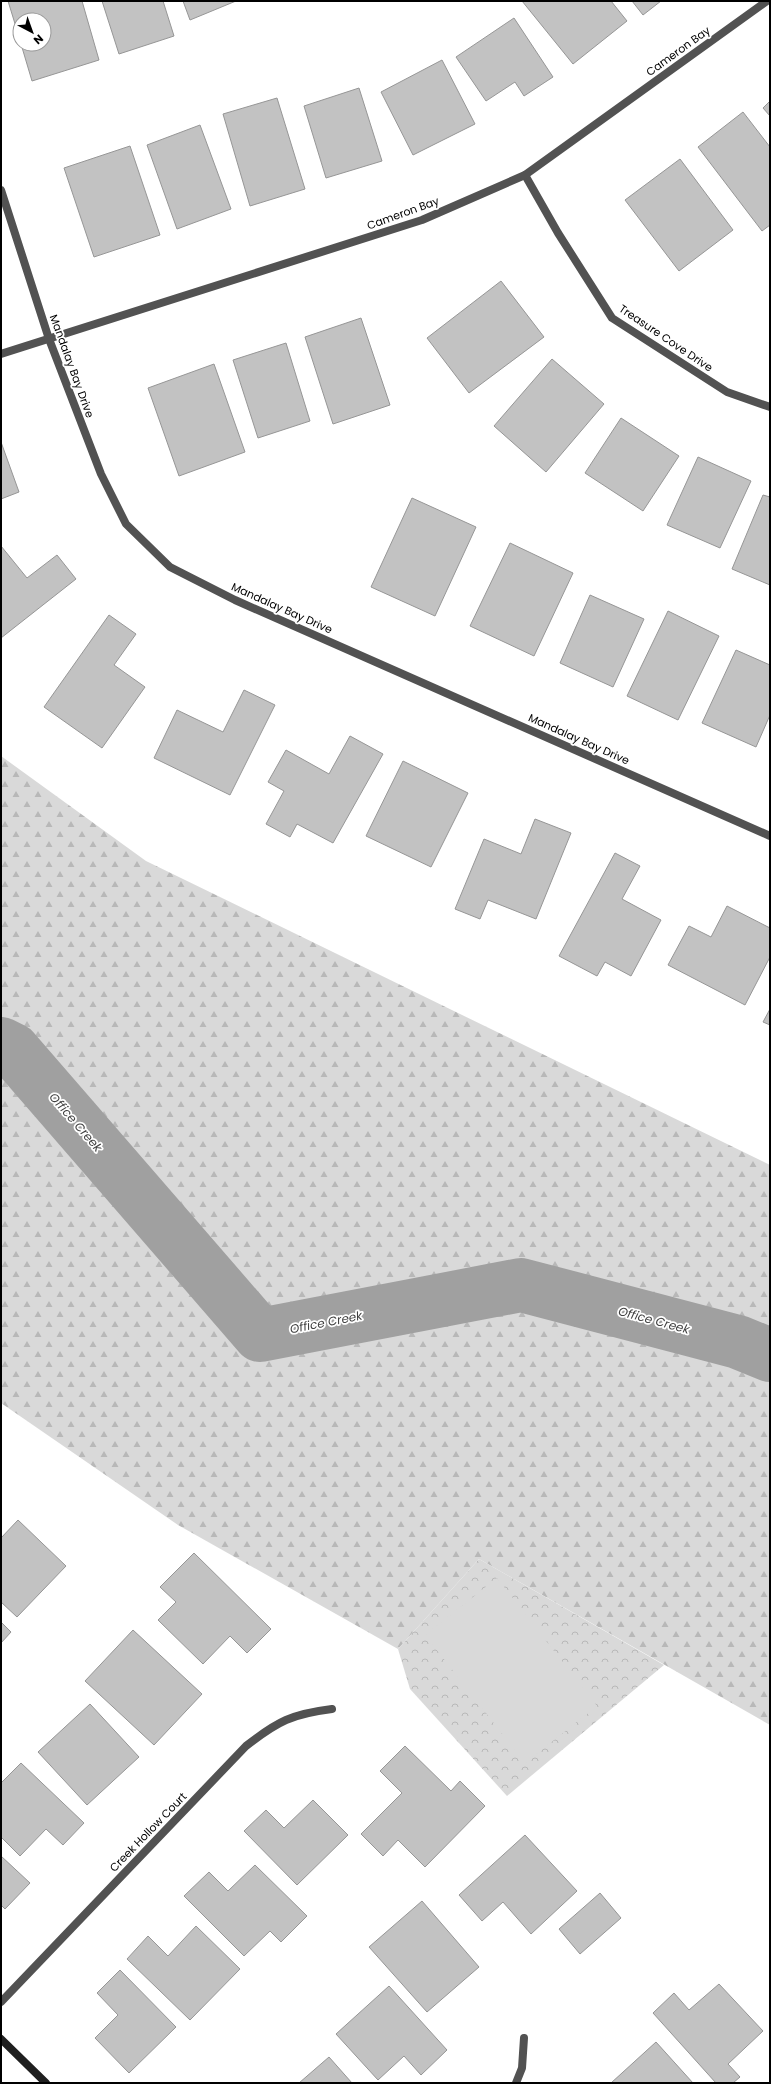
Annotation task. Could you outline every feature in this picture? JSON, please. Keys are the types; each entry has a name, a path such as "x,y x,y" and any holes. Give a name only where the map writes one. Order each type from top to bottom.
{"street":[{"name":"Cameron Bay","path":"1,354 422,220 525,175 768,1"},
{"name":"Treasure Cove Drive","path":"525,175 558,233 612,318 727,392 770,407"},
{"name":"Mandalay Bay Drive","path":"1,190 49,339 101,474 126,524 170,567 235,600 770,836"},
{"name":"Creek Hollow Court","path":"1,2002 246,1746 273,1725 304,1713 332,1709"},
{"path":"516,2083 522,2068 524,2038"},
{"path":"1,2039 46,2083"}],"green space":[{"path":"1,756 146,861 770,1165 770,1725 479,1559 398,1649 178,1525 1,1403"},
{"path":"479,1559 664,1665 507,1796 410,1689 398,1649"},
{"path":"497,1578 597,1706 525,1763 425,1635"}],"building":[{"path":"8,1 82,1 99,60 32,81 23,52 52,52 52,12 12,12 12,14"},
{"path":"102,1 163,1 174,36 119,54"},
{"path":"183,1 236,1 190,20"},
{"path":"522,1 611,1 627,21 573,64"},
{"path":"632,1 661,1 643,15"},
{"path":"514,18 553,77 524,96 515,82 486,101 456,57"},
{"path":"442,60 475,124 413,155 381,92"},
{"path":"359,88 382,161 326,178 304,106"},
{"path":"277,98 305,189 250,206 223,114"},
{"path":"770,101 770,116 763,108"},
{"path":"743,112 770,147 770,225 762,231 698,147"},
{"path":"200,125 231,209 177,229 147,145"},
{"path":"130,146 160,235 94,257 64,168"},
{"path":"680,159 733,230 679,271 625,200"},
{"path":"501,281 544,337 469,393 427,338"},
{"path":"361,318 390,405 333,424 305,337"},
{"path":"286,343 310,421 258,438 233,360"},
{"path":"552,359 604,404 546,472 494,426"},
{"path":"214,364 245,452 179,476 148,388"},
{"path":"621,418 679,456 643,511 585,473"},
{"path":"1,442 19,492 1,499"},
{"path":"698,457 751,481 720,548 667,525"},
{"path":"763,495 770,497 770,585 732,569"},
{"path":"412,498 476,527 435,616 371,587"},
{"path":"510,543 573,573 534,656 470,626"},
{"path":"1,546 27,578 57,555 76,579 1,638"},
{"path":"590,595 644,619 613,687 560,663"},
{"path":"668,611 719,636 678,720 627,696"},
{"path":"109,615 136,634 114,665 145,687 102,748 44,707"},
{"path":"736,650 770,665 770,715 756,747 702,723"},
{"path":"244,690 275,705 230,795 154,758 177,710 223,732"},
{"path":"350,736 383,754 333,843 297,824 290,837 266,824 284,791 268,782 286,750 329,774"},
{"path":"403,761 468,793 431,867 366,836"},
{"path":"535,819 571,833 536,919 488,900 480,919 455,909 484,839 521,854"},
{"path":"615,853 640,866 622,899 661,920 631,976 605,962 597,976 559,956"},
{"path":"727,906 770,928 770,957 745,1005 668,965 689,926 711,937"},
{"path":"770,1009 770,1025 763,1022"},
{"path":"18,1520 66,1566 17,1617 1,1602 1,1538"},
{"path":"194,1553 271,1629 247,1653 230,1636 203,1664 158,1620 176,1602 160,1587"},
{"path":"1,1622 11,1632 1,1643"},
{"path":"133,1630 202,1694 154,1745 85,1681"},
{"path":"90,1704 139,1757 87,1805 38,1752"},
{"path":"405,1746 451,1791 460,1781 485,1806 425,1867 398,1840 383,1856 361,1834 402,1793 380,1771"},
{"path":"21,1763 84,1823 63,1845 46,1829 20,1856 1,1837 1,1783"},
{"path":"313,1800 348,1835 297,1885 244,1831 266,1810 284,1828"},
{"path":"525,1835 577,1891 531,1934 503,1902 482,1921 459,1895"},
{"path":"1,1856 30,1883 5,1909 1,1905"},
{"path":"255,1865 307,1916 281,1942 270,1931 244,1956 184,1896 209,1872 228,1891"},
{"path":"600,1893 621,1918 580,1954 559,1929"},
{"path":"422,1901 479,1967 427,2012 369,1947"},
{"path":"196,1926 240,1969 190,2020 127,1959 148,1936 168,1956"},
{"path":"120,1970 176,2027 129,2073 95,2038 118,2015 97,1993"},
{"path":"719,1984 763,2031 728,2064 740,2077 733,2083 716,2083 653,2013 674,1993 689,2010"},
{"path":"389,1986 447,2050 421,2075 404,2056 378,2080 336,2034"},
{"path":"656,2042 693,2083 611,2083"},
{"path":"329,2057 352,2083 299,2083"}],"waterway":[{"name":"Office Creek","path":"1,1044 13,1050 260,1335 521,1285 738,1342 770,1355"}]}
